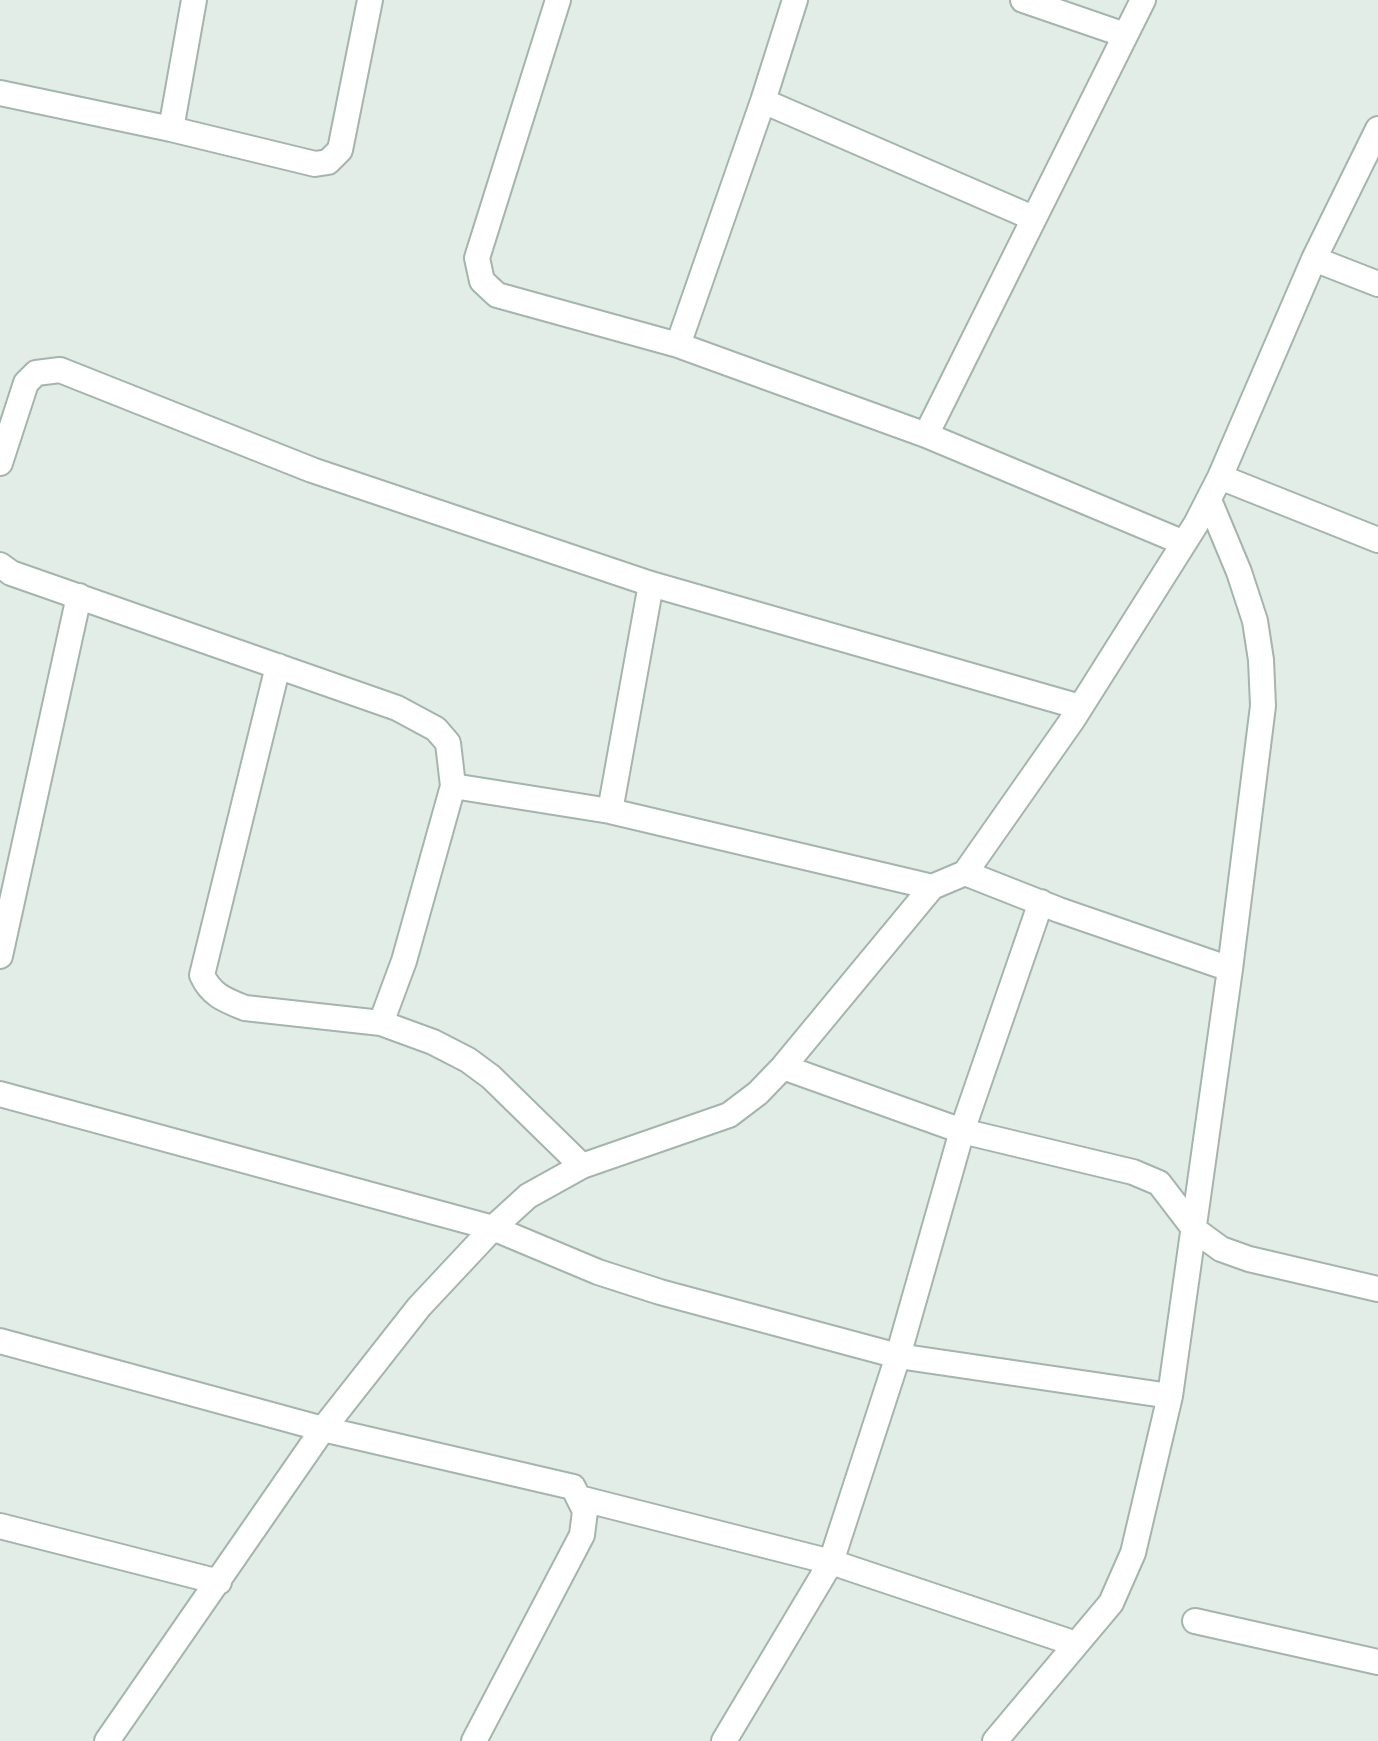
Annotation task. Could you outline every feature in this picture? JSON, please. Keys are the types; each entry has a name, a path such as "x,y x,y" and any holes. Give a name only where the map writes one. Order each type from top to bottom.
{"street":[{"path":"171,129 194,0"},
{"path":"0,93 171,129 315,164 328,162 340,150 370,0"},
{"path":"558,0 477,258 482,281 497,295 678,345 926,435 1184,543"},
{"path":"678,345 795,0"},
{"path":"1023,0 1125,35"},
{"path":"926,435 1143,0"},
{"path":"763,101 1033,218"},
{"path":"107,1741 323,1429 419,1307 493,1228 528,1196 582,1166 729,1115 758,1093 783,1067 932,887 965,873 1080,707 1209,500 1314,259 1378,129"},
{"path":"1314,259 1378,284"},
{"path":"0,463 26,383 36,373 60,370 312,470 651,584 1080,707"},
{"path":"1220,477 1378,540"},
{"path":"995,1741 1111,1603 1133,1553 1170,1396 1195,1230 1263,706 1255,621 1239,572 1209,500"},
{"path":"0,565 11,573 397,708 436,729 448,743 453,786 404,961 381,1023"},
{"path":"610,811 651,584"},
{"path":"0,956 79,596"},
{"path":"278,666 202,975 209,989 224,1000 245,1008 381,1023 433,1042 480,1069 508,1092 582,1166"},
{"path":"453,786 610,811 932,887"},
{"path":"965,873 1230,969"},
{"path":"724,1741 831,1562 898,1356 962,1131 1041,902"},
{"path":"783,1067 962,1131 1133,1172 1159,1183 1195,1230 1221,1249 1249,1259 1378,1289"},
{"path":"0,1094 493,1228 598,1272 660,1292 898,1356 1170,1396"},
{"path":"0,1341 323,1429 573,1487 585,1511 582,1535 474,1741"},
{"path":"579,1498 831,1562 1076,1644"},
{"path":"0,1526 219,1582"},
{"path":"1195,1621 1378,1662"}]}
